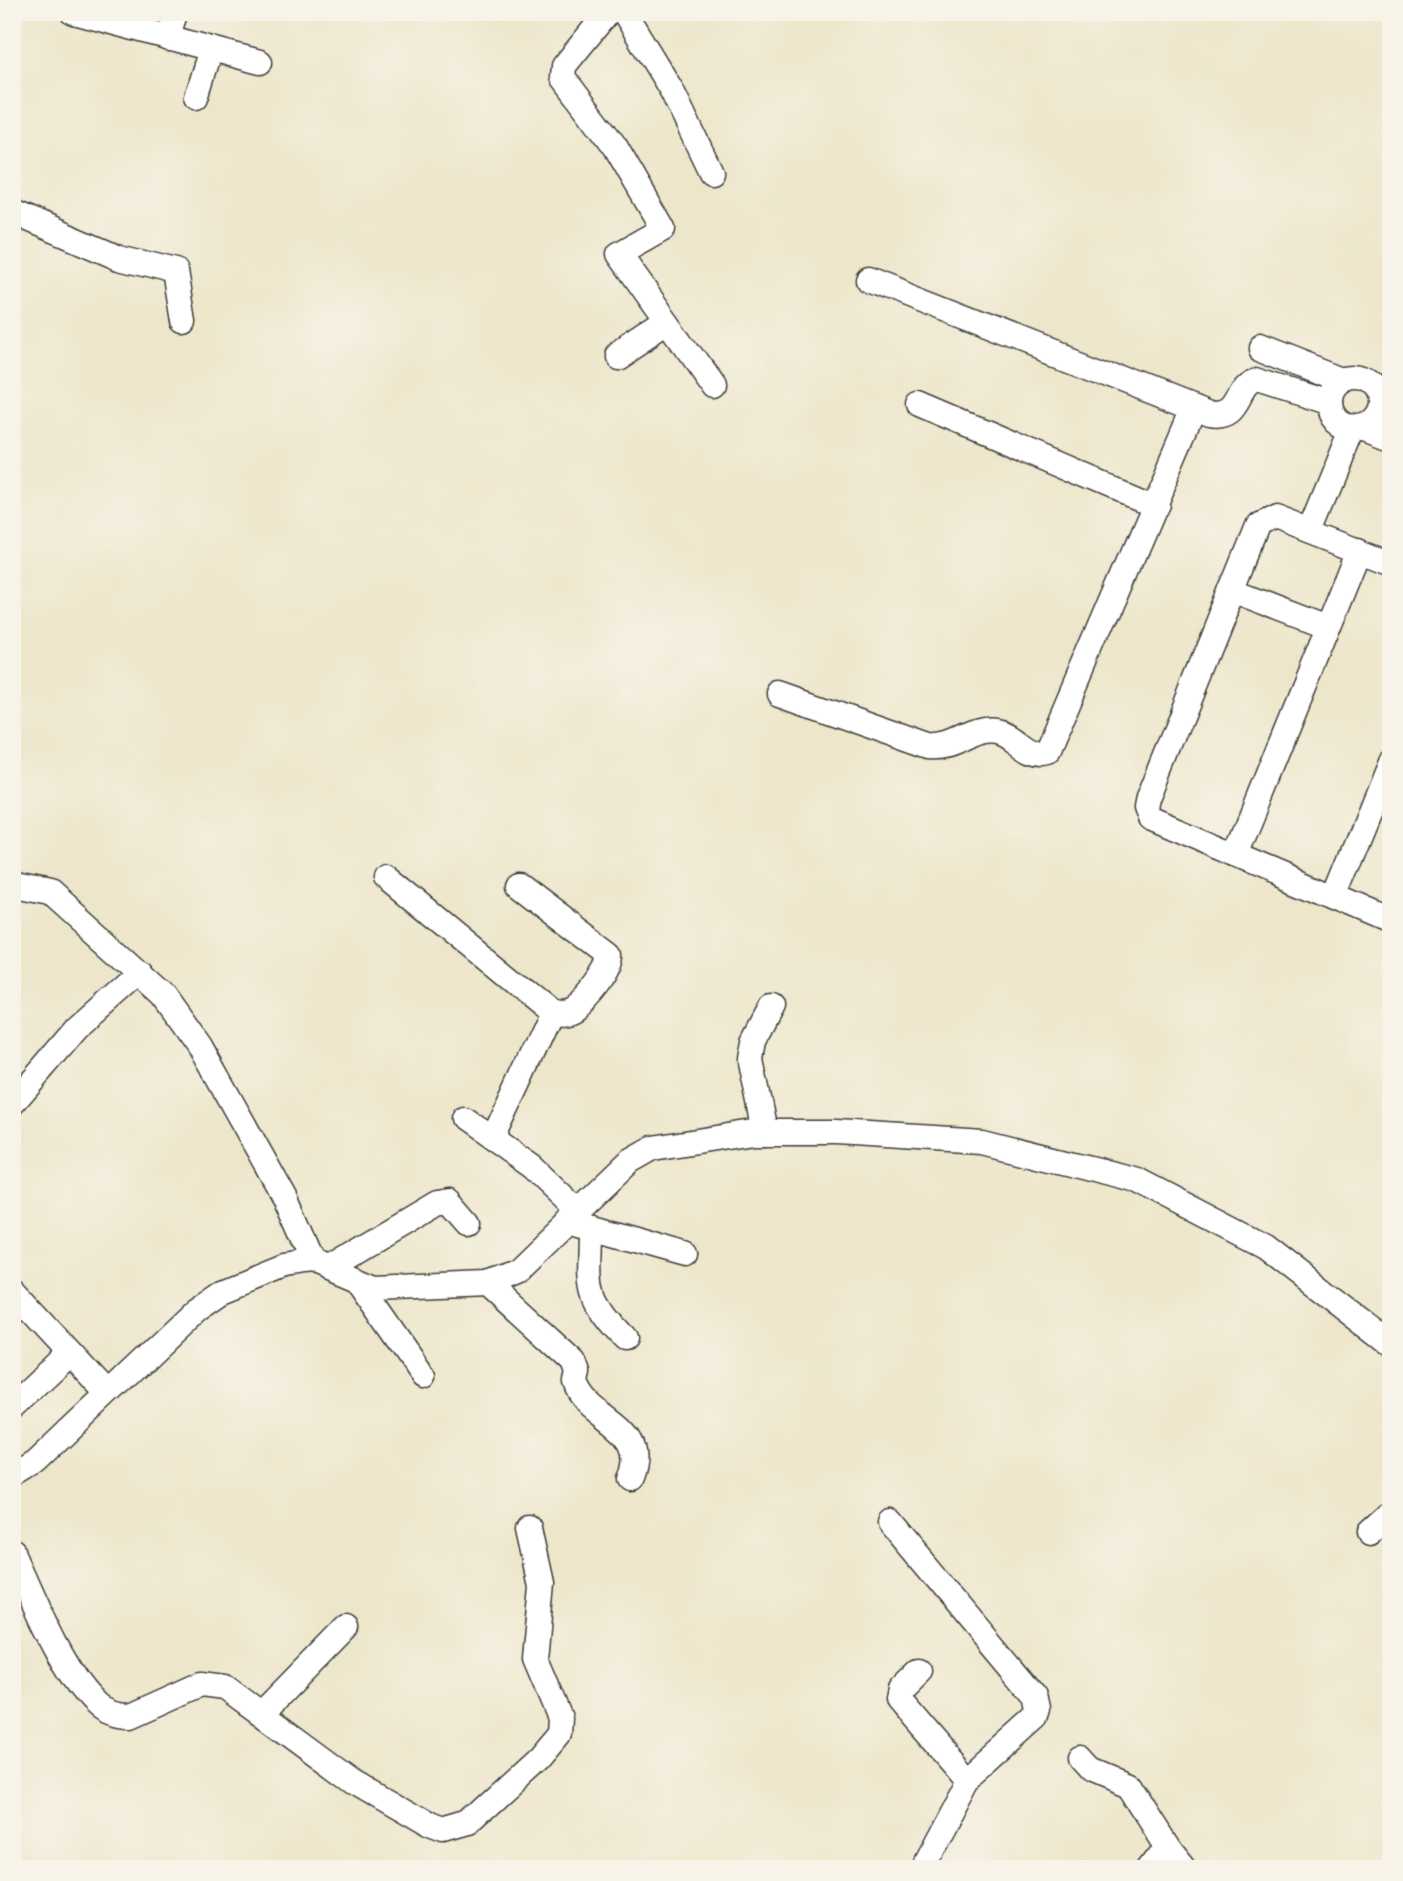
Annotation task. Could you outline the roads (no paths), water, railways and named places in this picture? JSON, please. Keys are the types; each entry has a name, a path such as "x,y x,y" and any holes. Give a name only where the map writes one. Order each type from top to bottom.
{"street":[{"path":"74,12 260,62"},
{"path":"168,38 175,12"},
{"path":"608,12 564,66 563,77 615,146 663,229 619,254 712,385"},
{"path":"624,12 672,91 711,172"},
{"path":"196,97 211,49"},
{"path":"12,212 119,258 176,272 184,321"},
{"path":"868,281 1220,416 1228,413 1248,383 1258,379 1329,402"},
{"path":"616,356 667,322"},
{"path":"1260,348 1344,381 1363,381 1384,396 1378,413 1359,429 1311,530"},
{"path":"1344,381 1334,390 1329,402 1334,421 1391,438"},
{"path":"920,405 1154,505"},
{"path":"780,694 930,747 950,746 977,733 996,731 1038,754 1047,752 1194,408"},
{"path":"1391,563 1275,518 1263,522 1256,530 1146,808 1155,822 1391,921"},
{"path":"1236,855 1360,550"},
{"path":"1233,590 1328,627"},
{"path":"1335,897 1391,760"},
{"path":"386,877 551,1013 560,1015 574,1009 610,966 611,955 519,885"},
{"path":"12,884 50,892 163,994 200,1046 321,1265 359,1284 397,1288 488,1283 516,1271 579,1220 630,1161 653,1148 765,1132 836,1132 982,1141 1137,1180 1266,1247 1391,1344"},
{"path":"12,1104 77,1028 140,972"},
{"path":"765,1132 750,1058 753,1041 771,1007"},
{"path":"493,1139 551,1013"},
{"path":"463,1118 532,1167 579,1220 685,1254"},
{"path":"12,1477 35,1463 197,1309 223,1290 284,1266 321,1265 437,1203 450,1201 469,1223"},
{"path":"579,1220 595,1300 600,1312 625,1338"},
{"path":"488,1283 575,1362 578,1373 576,1382 584,1398 631,1441 636,1464 630,1479"},
{"path":"359,1284 423,1376"},
{"path":"12,1291 107,1393"},
{"path":"12,1407 69,1353"},
{"path":"1368,1532 1391,1511"},
{"path":"890,1522 1036,1697 1039,1704 1037,1717 967,1780 927,1866"},
{"path":"12,1553 68,1665 97,1705 119,1716 131,1716 192,1688 214,1684 235,1692 354,1782 430,1826 443,1830 467,1824 538,1759 559,1734 560,1718 535,1659 542,1582 530,1528"},
{"path":"262,1713 346,1627"},
{"path":"919,1671 900,1690 898,1700 967,1780"},
{"path":"1080,1758 1090,1769 1128,1785 1168,1848 1185,1869"},
{"path":"1152,1869 1168,1848"}]}
